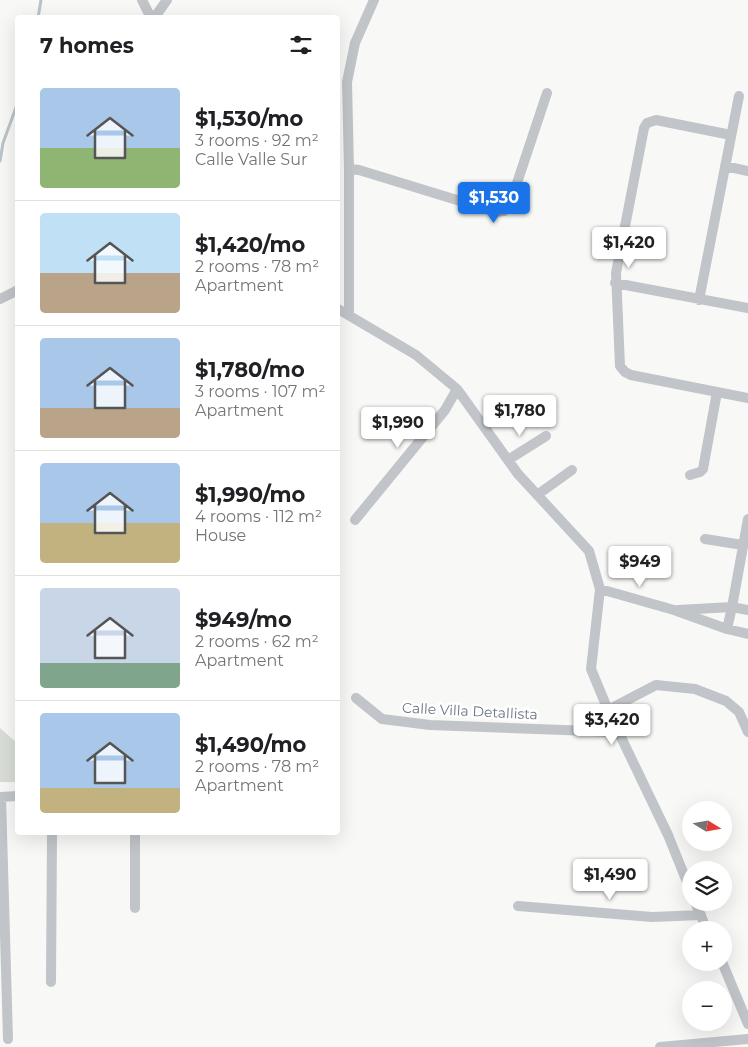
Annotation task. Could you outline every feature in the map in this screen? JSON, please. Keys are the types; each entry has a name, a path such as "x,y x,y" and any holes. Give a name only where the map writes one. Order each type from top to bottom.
{"street":[{"path":"142,0 150,15"},
{"path":"154,15 167,0"},
{"path":"349,315 349,169 346,82 355,43 374,0"},
{"path":"349,169 359,170 496,212 504,211 510,204 547,93"},
{"path":"699,300 739,96"},
{"path":"731,135 656,120 647,123 644,128 615,283 620,366 631,375 748,398"},
{"path":"725,166 748,171"},
{"path":"615,283 748,308"},
{"path":"0,299 15,292"},
{"path":"340,310 416,354 457,389 518,474 589,551 600,589 591,669 608,710 668,835 682,870"},
{"path":"355,520 445,410 457,389"},
{"path":"690,475 703,469 717,392"},
{"path":"508,460 546,436"},
{"path":"538,495 572,470"},
{"path":"726,629 732,608 748,519"},
{"path":"705,539 745,539"},
{"path":"600,589 674,610 726,629 748,634"},
{"path":"674,610 732,608 748,610"},
{"path":"608,710 656,685 695,689 726,701 739,712 748,732"},
{"name":"Calle Villa Detallista","path":"356,698 382,719 430,724 619,732"},
{"path":"8,1040 2,946 0,796 15,796"},
{"path":"51,982 52,835"},
{"path":"135,835 135,908"},
{"path":"518,906 652,917 701,915"},
{"path":"699,911 703,921"},
{"path":"727,971 745,1006 748,1024"},
{"path":"660,1047 748,1039"}],"shaded area":[{"path":"0,728 15,741 15,782 0,782"}],"waterway":[{"path":"38,15 41,0"},
{"path":"0,161 3,143 15,110"}]}
